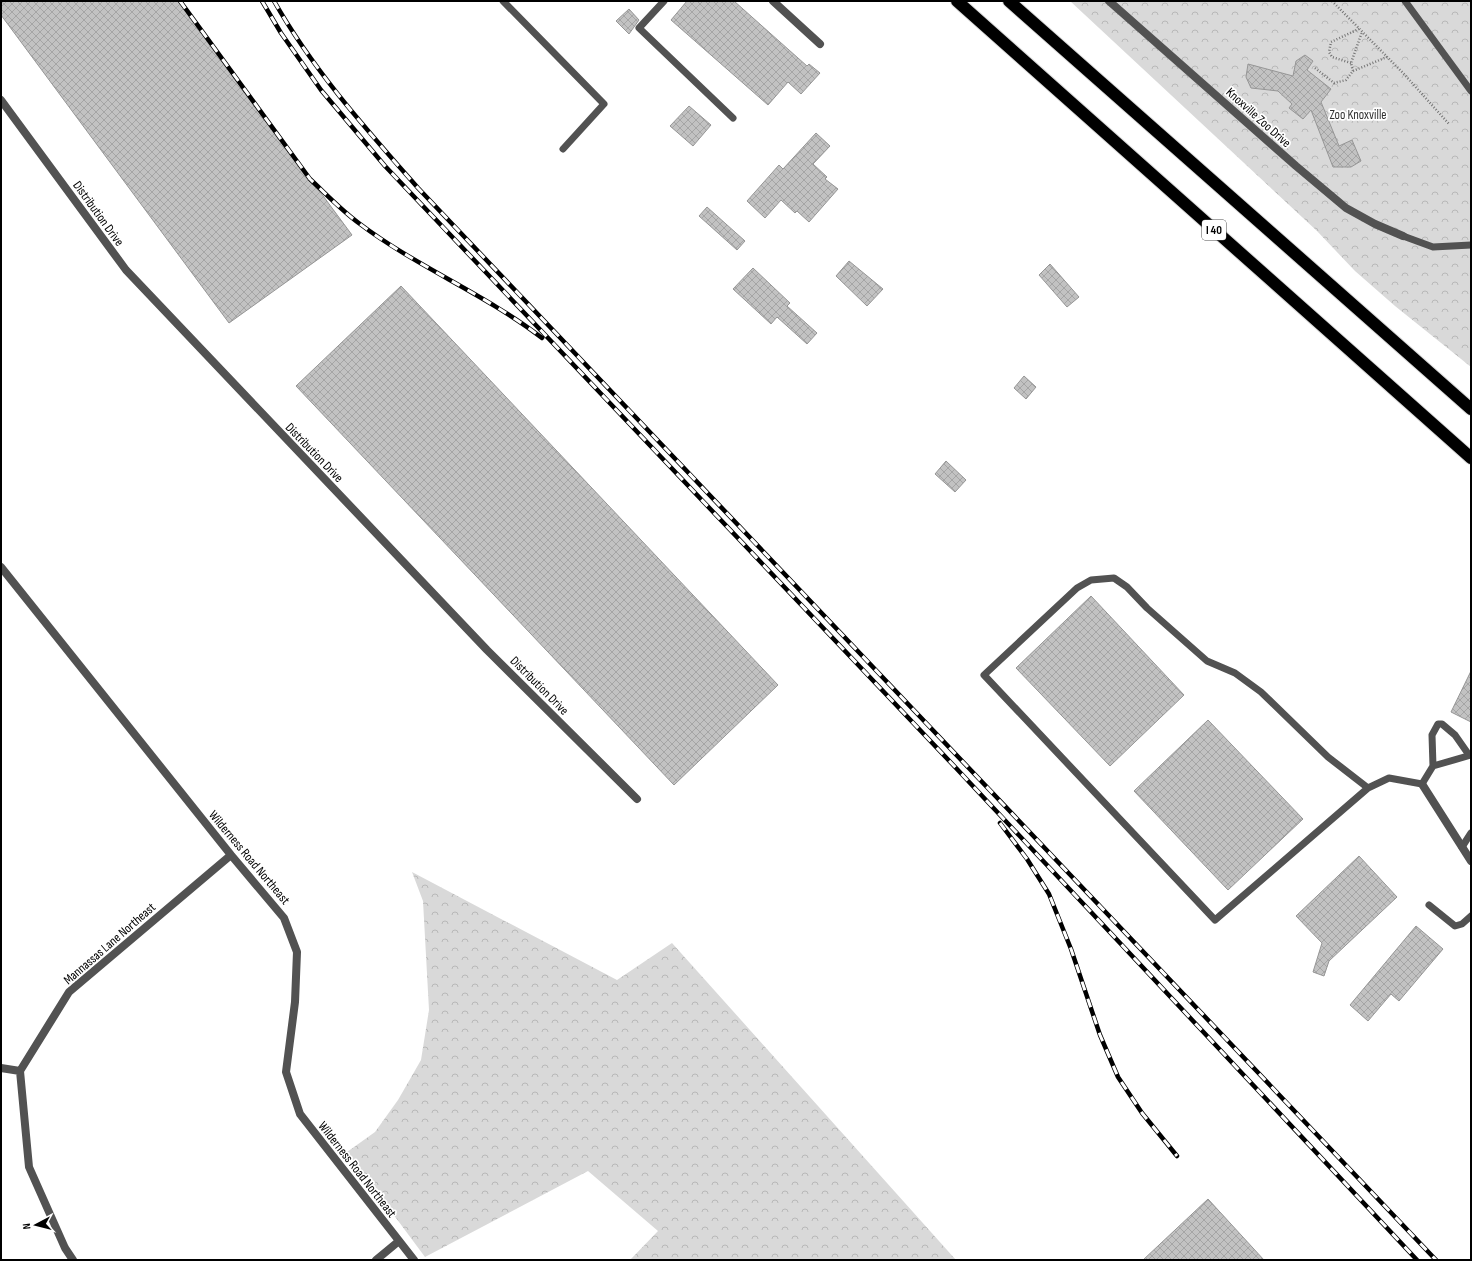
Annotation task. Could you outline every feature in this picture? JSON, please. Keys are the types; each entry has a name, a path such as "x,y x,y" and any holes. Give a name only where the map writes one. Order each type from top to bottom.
{"highway":[{"name":"I 40","path":"957,1 1471,458"},
{"path":"1009,1 1471,409"}],"street":[{"path":"773,1 820,44"},
{"name":"Knoxville Zoo Drive","path":"1109,1 1296,166 1346,208 1375,224 1403,236"},
{"name":"Distribution Drive","path":"1,100 126,270 487,650 637,799"},
{"name":"Wilderness Road Northeast","path":"1,567 284,918 297,952 294,1002 286,1072 300,1114 414,1260"},
{"path":"1422,784 1471,861"},
{"name":"Mannassas Lane Northeast","path":"20,1071 69,992 231,854"},
{"path":"1,1068 20,1071 29,1167 64,1248 73,1260"},
{"path":"376,1260 399,1241"}],"lane":[{"path":"503,1 604,104 563,149"},
{"path":"664,1 639,28 733,118"},
{"path":"1404,1 1471,91"},
{"path":"1403,236 1433,247 1471,245"},
{"path":"1368,788 1328,757 1261,692 1235,673 1207,661 1147,608 1127,587 1114,578 1091,580 1077,588 984,675 1214,920 1368,788 1389,778 1422,784 1433,766 1432,733 1438,724 1442,724 1455,735 1470,755 1433,766"},
{"path":"1462,847 1471,833"},
{"path":"1429,905 1455,926 1462,924 1471,916"}],"path":[{"path":"1332,1 1387,57 1449,124"},
{"path":"1351,63 1332,57 1328,52 1331,42 1359,28"},
{"path":"1353,71 1351,63 1362,32"},
{"path":"1315,68 1334,84 1346,80 1353,71 1387,57"}],"green space":[{"name":"Zoo Knoxville","path":"1070,1 1471,1 1471,367 1395,306 1355,271 1317,231"},
{"path":"412,872 617,980 672,943 956,1260 630,1260 658,1231 588,1171 425,1257 347,1152 375,1132 398,1100 421,1060 429,1010 423,901"}],"building":[{"path":"1,1 179,1 352,235 229,323 1,15"},
{"path":"687,1 734,1 807,66 809,64 820,73 801,94 788,82 768,105 671,20"},
{"path":"629,9 639,20 629,34 616,21"},
{"path":"1305,55 1313,61 1307,70 1331,89 1321,102 1339,146 1352,140 1361,161 1351,167 1333,167 1311,110 1303,119 1289,108 1292,104 1278,91 1251,88 1246,77 1248,64 1293,76 1296,61"},
{"path":"689,106 711,125 693,146 670,126"},
{"path":"816,133 830,146 813,164 827,177 825,179 838,189 809,222 797,211 795,213 781,200 765,218 747,201 779,165 783,169"},
{"path":"707,207 745,241 737,250 699,216"},
{"path":"849,261 883,289 867,306 836,276"},
{"path":"1050,264 1079,297 1067,307 1039,275"},
{"path":"753,268 790,303 787,306 817,333 807,344 777,317 771,324 733,289"},
{"path":"401,286 778,685 674,785 296,386"},
{"path":"1024,376 1036,387 1026,399 1014,388"},
{"path":"946,461 966,480 955,492 935,474"},
{"path":"1091,596 1184,695 1110,766 1016,668"},
{"path":"1471,671 1471,722 1451,712"},
{"path":"1208,720 1303,819 1228,890 1134,791"},
{"path":"1359,856 1397,897 1329,961 1324,976 1313,972 1322,943 1296,916"},
{"path":"1416,926 1443,949 1399,1001 1391,994 1368,1021 1350,1005"},
{"path":"1208,1199 1264,1260 1143,1260"}],"railway":[{"path":"180,1 310,179 334,202 353,219 404,254 498,308 542,338"},
{"path":"262,1 281,33 321,90 385,166 956,768 1417,1260"},
{"path":"274,1 289,26 323,75 360,121 418,188 1436,1260"},
{"path":"1000,823 1027,859 1049,894 1071,949 1100,1035 1118,1077 1142,1113 1177,1156"}]}
